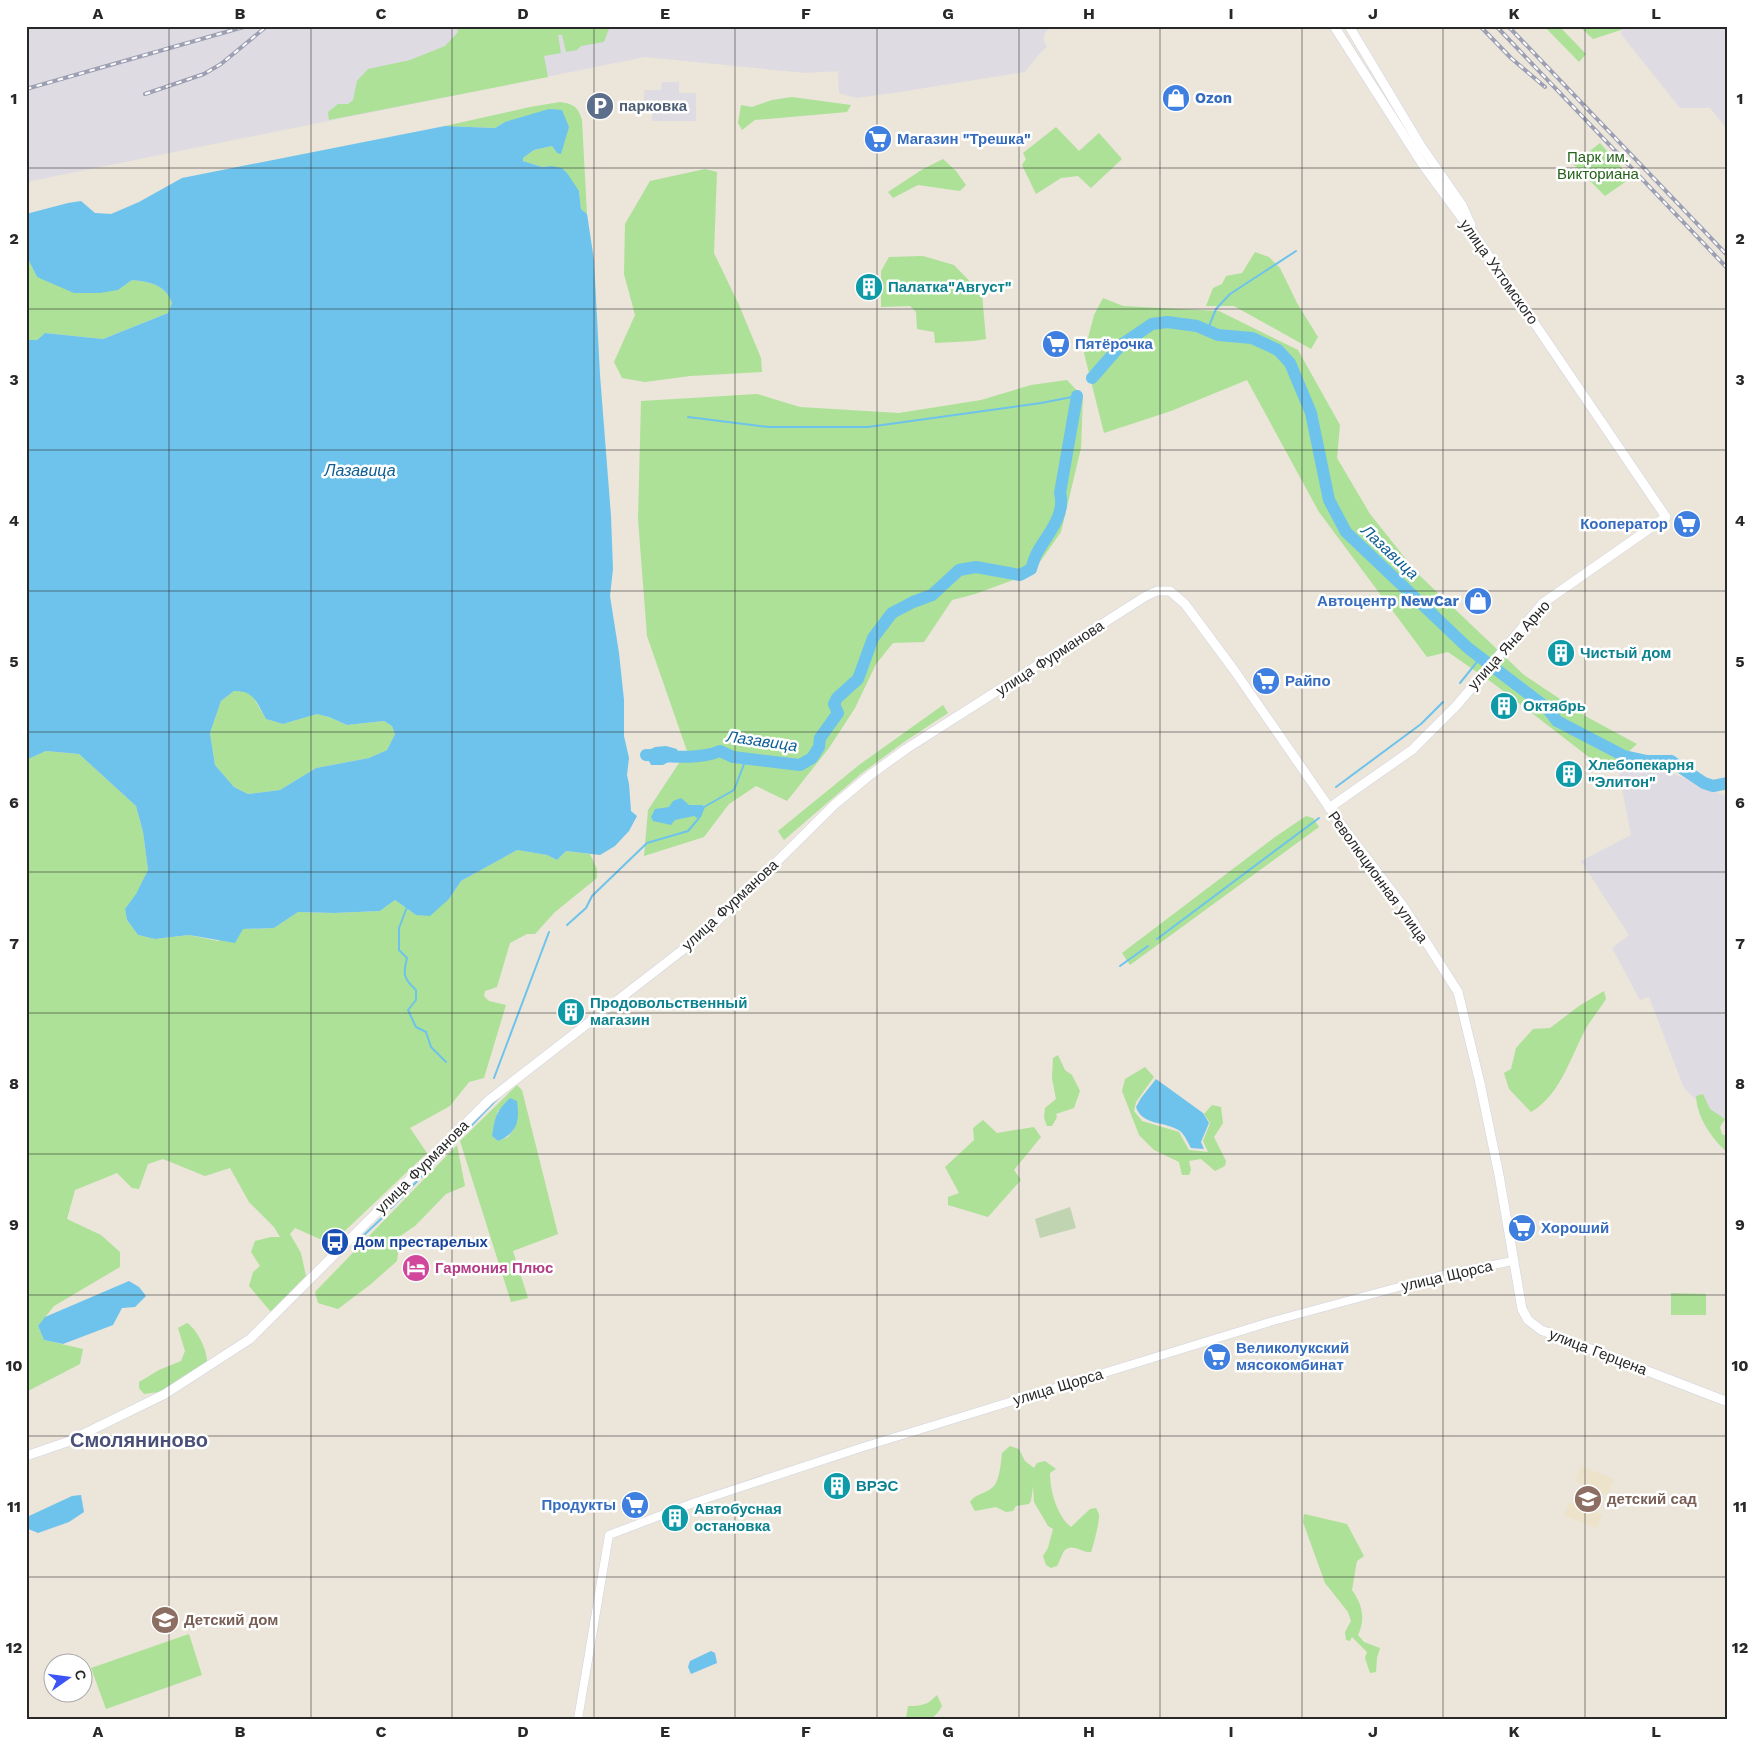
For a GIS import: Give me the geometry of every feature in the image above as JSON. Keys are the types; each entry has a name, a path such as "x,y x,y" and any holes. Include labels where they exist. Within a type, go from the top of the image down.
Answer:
{"main road":[{"name":"улица Ухтомского","path":"1334,26 1423,166 1476,237 1666,517"},
{"path":"1350,26 1421,146 1462,205 1476,237"},
{"name":"улица Яна Арно","path":"1329,808 1412,750 1456,704 1544,603 1666,517"},
{"name":"улица Фурманова","path":"26,1456 67,1442 164,1394 250,1339 489,1100 707,931 834,805 870,775 906,749 1146,596 1157,591 1170,591"},
{"name":"Революционная улица","path":"1170,591 1185,604 1234,670 1329,808 1403,906 1458,992 1478,1073 1499,1176 1513,1261"},
{"name":"улица Герцена","path":"1513,1261 1522,1309 1528,1320 1541,1330 1728,1402"}],"street":[{"name":"улица Щорса","path":"578,1719 609,1535 705,1499 863,1447 1273,1321 1443,1276 1513,1261"}],"shaded area":[{"path":"26,26 1053,26 1047,30 1043,38 1047,47 1025,72 893,93 856,98 839,93 838,71 806,73 645,57 26,182"},
{"path":"1621,26 1728,26 1728,130 1710,108 1680,108 1621,34"},
{"path":"662,82 679,82 679,93 696,93 696,121 652,121 652,113 644,113 644,90 661,90"},
{"path":"1646,766 1672,773 1728,797 1728,1123 1711,1114 1684,1088 1649,997 1640,1000 1612,948 1629,935 1581,861 1631,835 1619,773"},
{"name":"детский сад","path":"1581,1466 1614,1479 1608,1495 1602,1493 1595,1511 1602,1515 1597,1528 1564,1516 1569,1503 1574,1504 1582,1484 1575,1481"}],"green space":[{"path":"456,26 610,26 604,42 581,46 577,50 566,52 562,35 558,35 561,53 544,56 548,77 329,120 328,112 338,104 348,104 353,100 357,81 368,69 410,60 445,46 458,32"},
{"path":"1544,26 1559,26 1586,54 1579,62"},
{"path":"1579,26 1620,26 1621,30 1593,39"},
{"path":"792,97 851,105 847,112 755,120 742,130 738,123 741,105 752,107 772,100"},
{"path":"560,102 574,106 582,120 587,214 581,209 579,191 551,166 542,167 523,161 523,158 534,150 552,146 557,153 569,127 505,122 495,128 445,126 530,107"},
{"path":"1056,127 1079,151 1099,133 1122,159 1091,188 1078,176 1061,178 1036,194 1022,165 1026,159 1023,153"},
{"name":"Парк им. Викториана","path":"1600,143 1631,178 1605,196 1573,164"},
{"path":"943,159 956,171 966,185 960,191 918,185 893,198 888,192 923,169"},
{"path":"705,169 717,172 714,253 739,305 761,358 762,372 690,376 645,382 622,378 614,362 635,315 624,274 625,224 650,181"},
{"path":"1255,252 1269,257 1280,268 1297,303 1318,337 1311,349 1234,306 1206,306 1213,288 1222,284 1226,276 1242,273"},
{"path":"923,256 954,265 982,294 986,339 935,343 934,332 917,329 916,312 910,306 881,307 881,271 889,257"},
{"path":"26,259 28,259 37,277 118,290 132,280 145,282 161,288 172,303 168,313 103,339 45,333 37,340 26,340"},
{"path":"1103,298 1123,306 1219,311 1298,350 1340,425 1337,458 1370,514 1417,573 1524,675 1587,717 1637,744 1607,771 1494,684 1448,652 1427,657 1319,512 1247,380 1171,411 1104,433 1084,353 1094,315"},
{"path":"1067,380 1083,397 1081,448 1061,532 1032,573 975,594 952,600 924,642 893,643 876,664 855,708 829,748 787,801 756,786 729,804 704,837 644,856 648,810 687,751 647,636 638,519 641,401 757,394 800,407 899,413 981,400 1031,385"},
{"path":"244,690 252,695 266,719 283,724 317,714 347,725 384,721 392,726 395,734 387,750 369,758 316,768 280,790 248,794 234,787 215,765 210,733 221,701 234,691"},
{"path":"943,705 948,713 862,773 784,840 778,831 859,765"},
{"path":"46,751 79,754 136,806 143,832 148,870 136,895 125,909 127,920 138,935 155,939 189,935 218,941 243,929 274,928 298,912 380,911 395,900 416,915 449,899 461,881 517,850 547,855 557,860 566,851 590,854 597,869 597,878 555,912 535,934 527,934 510,943 497,987 485,991 484,996 489,1001 506,1005 484,1078 469,1082 450,1106 410,1128 427,1153 331,1244 295,1228 290,1234 301,1253 306,1276 271,1312 249,1286 253,1272 260,1266 251,1252 255,1241 280,1237 274,1227 249,1202 230,1168 205,1176 163,1159 148,1164 139,1189 132,1188 117,1173 75,1190 67,1219 101,1235 120,1252 120,1267 54,1306 38,1326 44,1340 83,1349 80,1364 26,1392 26,760"},
{"path":"1306,816 1313,818 1319,827 1130,965 1122,953 1275,837"},
{"path":"1604,991 1606,999 1588,1025 1565,1073 1551,1095 1531,1112 1509,1089 1504,1073 1511,1069 1516,1048 1533,1029 1550,1028 1579,1006"},
{"path":"1058,1055 1065,1070 1072,1075 1080,1091 1074,1108 1056,1114 1057,1117 1052,1126 1047,1126 1044,1118 1045,1108 1056,1099 1052,1078 1053,1058"},
{"path":"1145,1067 1154,1077 1136,1102 1134,1111 1142,1121 1179,1132 1189,1150 1208,1152 1203,1141 1210,1123 1204,1114 1212,1105 1221,1107 1223,1123 1214,1137 1226,1161 1225,1166 1215,1171 1201,1159 1189,1161 1191,1170 1189,1175 1182,1175 1179,1162 1154,1150 1139,1135 1122,1091 1125,1079"},
{"path":"517,1085 522,1090 558,1234 513,1251 528,1298 511,1302 460,1141","holes":["498,1110 514,1129 508,1137 498,1141 492,1136"]},
{"path":"1703,1094 1710,1109 1725,1119 1720,1127 1722,1134 1728,1137 1728,1153 1711,1135 1702,1120 1696,1096"},
{"path":"983,1120 997,1133 1034,1127 1041,1137 1014,1170 1021,1180 988,1217 948,1205 948,1197 959,1193 945,1167 974,1140 973,1128"},
{"path":"457,1145 465,1186 446,1194 415,1226 400,1236 397,1261 371,1284 338,1309 318,1303 315,1292"},
{"path":"1070,1207 1076,1228 1040,1238 1035,1219"},
{"path":"1671,1293 1706,1294 1706,1315 1671,1315"},
{"path":"187,1323 201,1341 206,1353 207,1363 159,1392 144,1394 139,1388 139,1382 159,1370 181,1361 185,1351 178,1328"},
{"path":"1010,1446 1019,1449 1025,1461 1034,1468 1037,1463 1045,1461 1056,1469 1050,1473 1053,1495 1058,1510 1071,1527 1090,1509 1096,1508 1099,1518 1091,1552 1067,1548 1057,1566 1051,1568 1046,1565 1043,1556 1048,1548 1053,1529 1048,1526 1034,1502 1033,1486 1029,1504 1016,1506 1013,1511 1006,1512 996,1507 975,1511 970,1502 995,1484 1000,1471 1002,1453"},
{"path":"1304,1514 1347,1524 1364,1556 1357,1561 1352,1590 1362,1612 1362,1623 1358,1635 1364,1642 1380,1648 1376,1672 1370,1673 1365,1658 1367,1652 1352,1637 1350,1641 1346,1640 1345,1632 1351,1621 1348,1612 1325,1583 1303,1522"},
{"path":"189,1634 202,1675 106,1709 92,1668"},
{"path":"937,1695 942,1706 935,1716 923,1720 906,1719 908,1706 924,1704"}],"water":[{"name":"Лазавица","path":"549,109 562,110 569,127 561,154 557,153 552,146 534,150 523,158 523,161 542,167 562,168 579,191 581,209 587,214 594,260 600,375 611,516 613,569 610,596 624,700 624,736 629,758 627,775 631,811 637,816 629,831 615,846 600,855 566,851 557,860 547,855 517,850 461,881 449,899 430,916 416,915 395,900 380,911 298,912 274,928 243,929 235,943 189,935 155,939 138,935 127,920 125,909 136,894 148,870 143,832 136,806 79,754 46,751 26,760 26,340 37,340 45,333 103,339 168,313 172,303 161,288 145,282 132,280 118,290 100,293 74,293 37,277 28,259 26,259 26,214 81,201 95,213 111,214 139,202 182,178 445,126 495,128 505,122","holes":["234,691 241,691 251,695 266,719 283,724 317,714 347,725 384,721 392,726 395,734 387,750 369,758 316,768 280,790 248,794 234,787 215,765 210,733 221,701"]},
{"path":"666,746 677,749 679,760 672,760 663,765 651,765 645,752 655,747"},
{"path":"681,798 689,805 702,805 705,807 699,819 694,816 675,820 671,825 653,821 651,817 655,809 669,807 673,801"},
{"path":"1156,1079 1203,1113 1209,1123 1201,1142 1204,1149 1191,1148 1180,1131 1149,1120 1139,1113 1136,1107"},
{"path":"510,1098 517,1101 518,1115 516,1126 509,1134 498,1141 492,1136 495,1119"},
{"path":"129,1281 139,1287 146,1296 135,1307 122,1308 113,1325 63,1344 44,1340 38,1326 45,1317"},
{"path":"81,1495 84,1512 69,1522 38,1533 26,1528 29,1516 72,1496"},
{"path":"711,1651 715,1653 717,1663 691,1674 688,1667 690,1661"}],"waterway":[{"path":"1207,331 1216,309 1230,294 1296,251"},
{"name":"Лазавица","path":"1092,378 1121,345 1152,324 1167,322 1197,326 1218,335 1252,338 1278,350 1290,363 1311,413 1329,500 1346,532 1468,648 1547,708 1557,721 1624,756 1647,761 1671,761 1704,783 1713,786 1728,783"},
{"path":"688,417 769,427 868,427 1041,403 1077,396"},
{"name":"Лазавица","path":"646,755 674,757 703,756 720,751 733,757 800,765 812,758 819,747 820,738 838,713 834,704 837,698 858,679 873,638 892,613 932,595 959,570 976,567 1020,575 1031,569 1037,553 1055,524 1060,509 1060,493 1077,396"},
{"path":"1460,683 1481,657"},
{"path":"1336,787 1421,724 1443,702"},
{"path":"704,807 734,790 746,759"},
{"path":"567,925 586,908 592,896 647,843 688,831 699,818"},
{"path":"1157,939 1319,818"},
{"path":"407,907 399,928 399,950 407,958 405,968 406,979 416,990 416,1000 408,1010 416,1027 426,1032 431,1047 446,1062"},
{"path":"494,1078 549,932"},
{"path":"1120,966 1148,946"},
{"path":"391,1208 499,1097"},
{"path":"363,1236 383,1217"}],"railway":[{"path":"26,89 247,26"},
{"path":"145,94 204,74 221,64 267,26"},
{"path":"1480,26 1511,58 1545,87"},
{"path":"1496,26 1728,269"},
{"path":"1508,26 1728,256"}],"place":[{"name":"Ozon","path":"1176,98"},
{"name":"парковка","path":"600,106"},
{"name":"Магазин \"Трешка\"","path":"878,139"},
{"name":"Палатка\"Август\"","path":"869,287"},
{"name":"Пятёрочка","path":"1056,344"},
{"name":"Кооператор","path":"1687,524"},
{"name":"Автоцентр NewCar","path":"1478,601"},
{"name":"Чистый дом","path":"1561,653"},
{"name":"Райпо","path":"1266,681"},
{"name":"Октябрь","path":"1504,706"},
{"name":"Хлебопекарня \"Элитон\"","path":"1569,774"},
{"name":"Продовольственный магазин","path":"571,1012"},
{"name":"Хороший","path":"1522,1228"},
{"name":"Дом престарелых","path":"335,1242"},
{"name":"Гармония Плюс","path":"416,1268"},
{"name":"Великолукский мясокомбинат","path":"1217,1357"},
{"name":"ВРЭС","path":"837,1486"},
{"name":"детский сад","path":"1588,1499"},
{"name":"Продукты","path":"635,1505"},
{"name":"Автобусная остановка","path":"675,1518"},
{"name":"Детский дом","path":"165,1620"}],"district":[{"name":"Смоляниново","path":"139,1440"}]}
